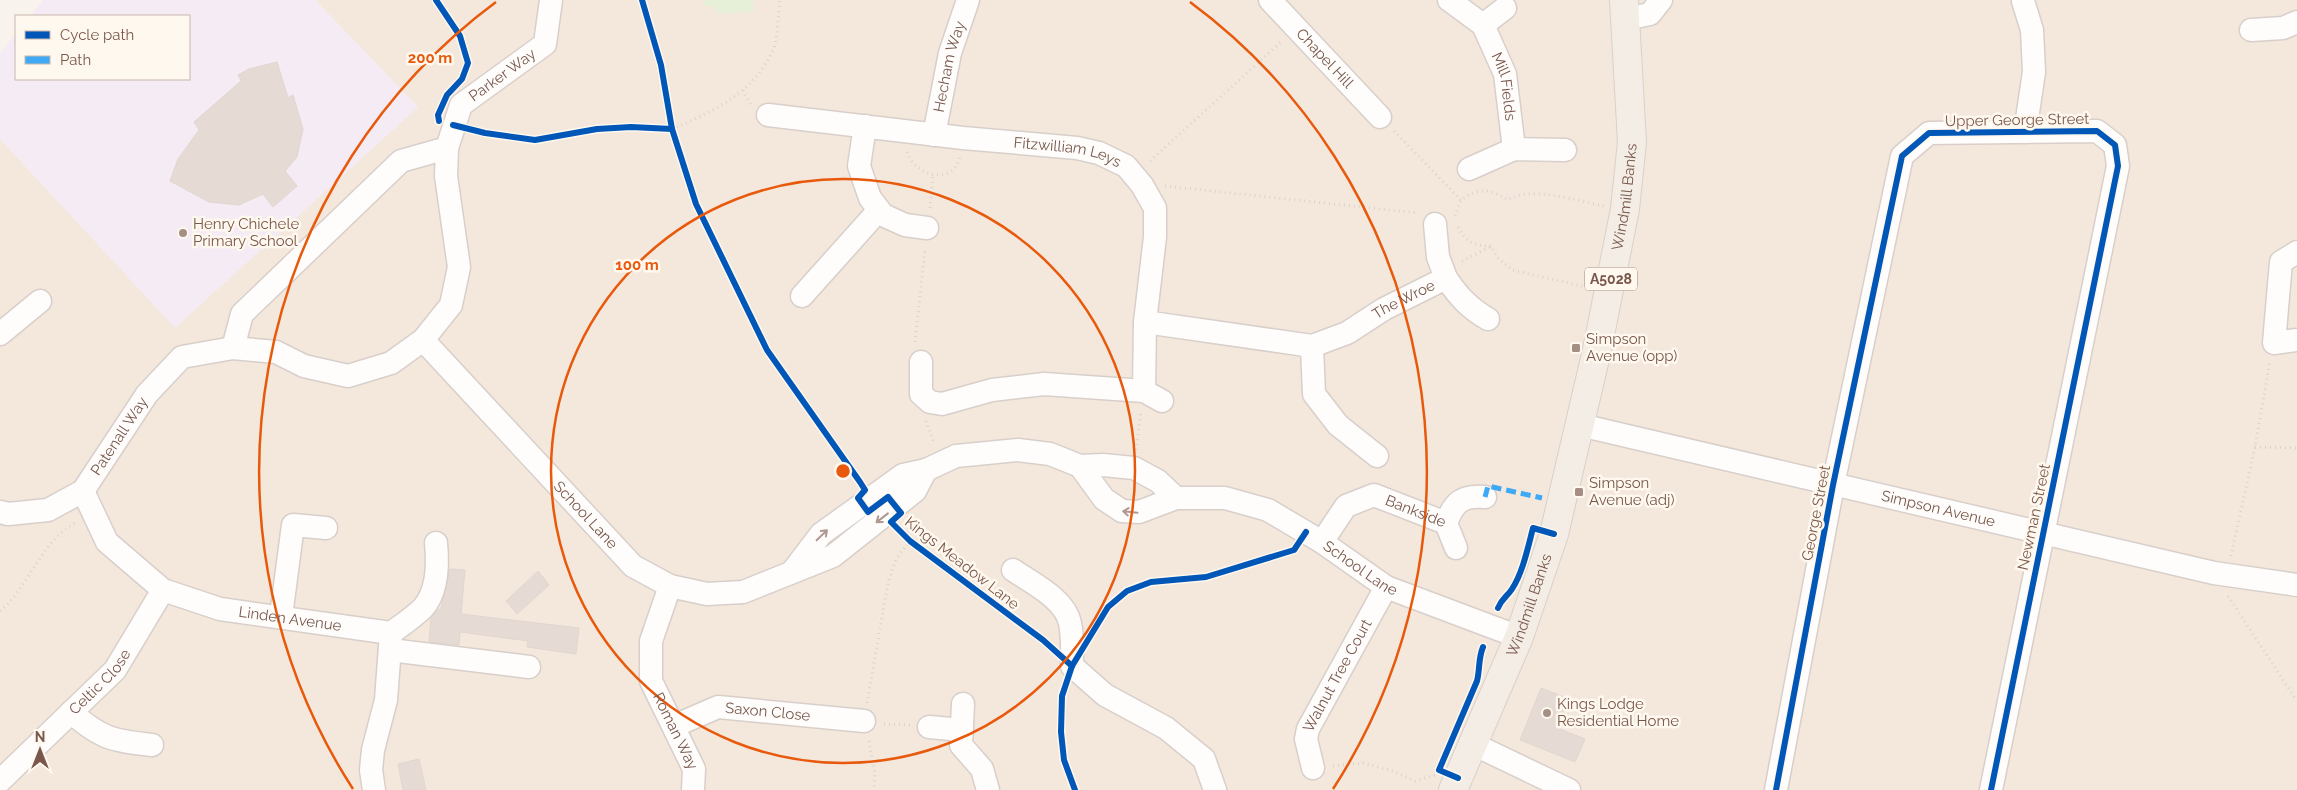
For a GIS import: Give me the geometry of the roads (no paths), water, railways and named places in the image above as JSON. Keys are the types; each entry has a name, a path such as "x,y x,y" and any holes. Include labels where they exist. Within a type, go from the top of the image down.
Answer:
{"main road":[{"name":"Windmill Banks","path":"1473,744 1519,637 1554,534 1580,425 1608,292 1625,209 1632,142 1625,10"},
{"name":"A5028","path":"1446,782 1473,744"}],"street":[{"name":"Parker Way","path":"448,148 461,105 545,44 551,0"},
{"name":"Hecham Way","path":"934,135 950,53 968,0"},
{"name":"Chapel Hill","path":"1270,0 1380,117"},
{"name":"Mill Fields","path":"1449,0 1483,25 1505,74 1514,150"},
{"path":"1625,10 1650,14 1661,0"},
{"name":"Upper George Street","path":"2023,1 2032,30 2034,72 2025,132"},
{"path":"1483,25 1505,8"},
{"path":"2251,30 2283,28 2297,22"},
{"name":"Fitzwilliam Leys","path":"768,115 934,135 1077,148 1099,153 1116,160 1138,180 1155,208 1155,236 1145,322 1153,396 1044,384 992,390 942,404 930,402 921,394 921,362"},
{"path":"865,126 859,166 870,198 883,215 905,225 927,228"},
{"name":"Upper George Street","path":"1884,241 1902,156 1929,133 2097,131 2115,145 2118,166 2101,250"},
{"path":"448,148 446,176 459,267 451,305 423,340 392,363 348,376 304,366 276,352 232,348 242,314 401,162 448,148"},
{"path":"1470,169 1514,150 1565,150"},
{"path":"802,296 879,210"},
{"name":"The Wroe","path":"1145,322 1312,346 1347,333 1445,274 1438,257 1441,220"},
{"name":"George Street","path":"1776,790 1833,485 1884,241"},
{"name":"Newman Street","path":"1990,790 2101,250"},
{"path":"2297,252 2281,262 2274,344 2297,340"},
{"path":"1445,274 1458,296 1472,310 1488,319"},
{"path":"0,334 40,301"},
{"name":"School Lane","path":"423,340 632,566 670,586 707,594 743,592 792,573 821,534 903,475 926,470 956,456 1018,450 1050,454 1080,466"},
{"path":"1312,346 1314,394 1338,425 1377,456"},
{"name":"Patenall Way","path":"0,512 8,514 48,510 83,491 147,394 182,357 232,348"},
{"name":"Simpson Avenue","path":"1580,425 2227,575 2297,585"},
{"path":"1103,465 1134,468 1158,481 1176,498 1139,512 1122,511 1104,499 1080,466 1103,465"},
{"name":"Linden Avenue","path":"83,491 108,542 163,590 220,609 281,616 391,641 528,666"},
{"name":"Bankside","path":"1322,542 1346,506 1374,495 1446,523 1452,506 1465,498 1474,496 1485,497"},
{"name":"School Lane","path":"1176,498 1225,498 1268,510 1322,542 1386,587 1519,637"},
{"path":"1446,523 1456,548"},
{"path":"281,616 292,525 326,528"},
{"path":"374,790 371,770 373,750 386,700 391,641 423,608 430,597 435,582 438,558 436,543"},
{"path":"1013,570 1047,593 1060,606 1070,621 1072,666 1105,695 1166,728 1204,760 1214,790"},
{"name":"Roman Way","path":"670,586 651,640 651,682 694,769 693,790"},
{"name":"Walnut Tree Court","path":"1313,768 1306,739 1308,729 1386,587"},
{"name":"Celtic Close","path":"0,781 115,670 163,590"},
{"path":"963,704 961,745 982,769 988,790"},
{"name":"Saxon Close","path":"674,726 718,708 864,721"},
{"path":"71,712 98,734 117,741 152,745"},
{"path":"929,727 962,730"},
{"path":"1473,744 1569,790"}],"place":[{"name":"Henry Chichele Primary School","path":"183,233"},
{"name":"Simpson Avenue (opp)","path":"1576,348"},
{"name":"Simpson Avenue (adj)","path":"1579,492"},
{"name":"Kings Lodge Residential Home","path":"1547,713"}]}
